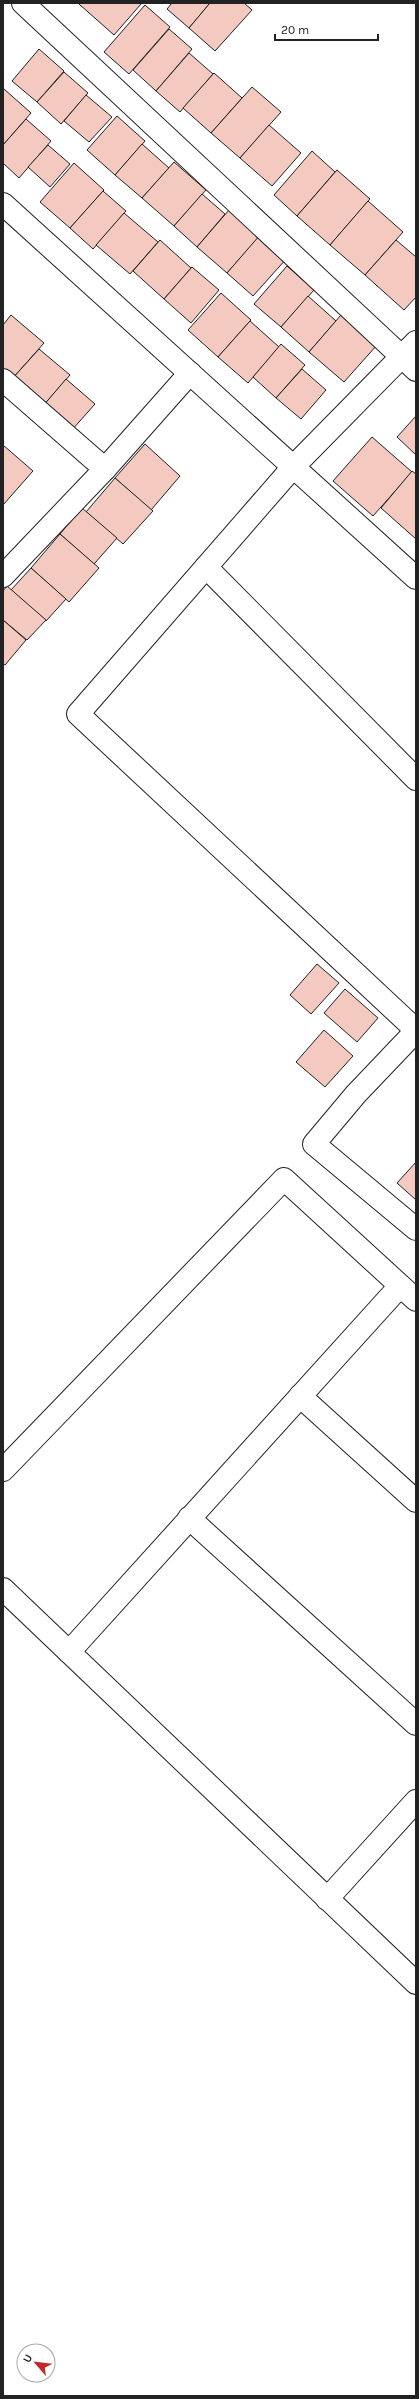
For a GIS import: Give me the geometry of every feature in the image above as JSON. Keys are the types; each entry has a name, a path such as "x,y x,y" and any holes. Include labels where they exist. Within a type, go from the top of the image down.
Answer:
{"street":[{"path":"22,3 411,356 294,466 78,714 416,1031 356,1094 314,1144 416,1229"},
{"path":"3,204 416,578"},
{"path":"3,576 105,469 190,373"},
{"path":"3,380 105,469"},
{"path":"206,567 416,779"},
{"path":"3,1470 284,1179 408,1293 300,1396 69,1652"},
{"path":"300,1396 416,1501"},
{"path":"189,1518 416,1724"},
{"path":"3,1589 416,1983"},
{"path":"327,1898 416,1801"}],"building":[{"path":"172,3 210,3 189,28 167,9"},
{"path":"210,3 244,3 252,10 215,51 189,28"},
{"path":"79,4 141,4 114,35"},
{"path":"145,5 170,27 129,74 104,52"},
{"path":"169,29 192,49 156,91 133,70"},
{"path":"39,49 64,71 37,102 12,81"},
{"path":"189,53 213,74 180,112 156,91"},
{"path":"64,72 88,93 61,124 37,102"},
{"path":"214,73 242,98 211,133 183,108"},
{"path":"252,87 281,112 240,158 211,133"},
{"path":"4,89 31,113 3,145 3,91"},
{"path":"86,95 112,117 89,142 64,121"},
{"path":"117,116 145,141 115,175 87,150"},
{"path":"26,119 51,141 19,178 3,163 3,145"},
{"path":"269,125 301,153 272,186 240,158"},
{"path":"142,144 169,168 142,198 115,175"},
{"path":"48,145 70,164 50,187 28,167"},
{"path":"312,151 335,172 297,216 274,195"},
{"path":"174,162 206,190 174,226 142,198"},
{"path":"74,163 104,190 70,228 40,202"},
{"path":"337,170 370,199 330,245 297,216"},
{"path":"103,191 126,211 93,249 70,228"},
{"path":"202,194 225,214 197,247 174,226"},
{"path":"368,201 403,232 365,275 330,245"},
{"path":"229,210 259,237 227,273 197,247"},
{"path":"124,213 158,242 130,274 96,245"},
{"path":"260,235 287,258 253,296 227,273"},
{"path":"160,240 191,268 164,299 133,271"},
{"path":"396,240 416,257 416,297 404,310 365,275"},
{"path":"287,266 314,290 281,327 254,304"},
{"path":"192,267 219,290 191,323 164,299"},
{"path":"221,293 251,320 218,357 188,330"},
{"path":"308,296 336,321 309,352 281,327"},
{"path":"11,315 44,343 12,379 3,371 3,325"},
{"path":"341,315 377,345 344,382 309,352"},
{"path":"250,321 279,347 248,383 218,357"},
{"path":"281,344 305,365 276,398 253,377"},
{"path":"39,349 70,375 43,406 12,379"},
{"path":"302,369 326,390 301,419 276,398"},
{"path":"66,379 95,404 71,431 43,406"},
{"path":"416,416 416,455 397,437"},
{"path":"372,437 412,472 373,516 333,481"},
{"path":"145,444 180,476 151,510 115,478"},
{"path":"3,445 33,471 3,505"},
{"path":"412,471 416,474 416,539 381,508"},
{"path":"115,478 153,511 123,544 86,512"},
{"path":"82,508 117,538 94,564 60,534"},
{"path":"60,534 99,568 69,602 31,568"},
{"path":"31,568 66,599 46,621 11,590"},
{"path":"7,586 46,620 27,640 3,620 3,591"},
{"path":"3,620 26,640 5,665 3,664"},
{"path":"317,964 339,983 311,1014 290,995"},
{"path":"345,989 378,1018 357,1042 324,1013"},
{"path":"324,1030 353,1056 325,1087 296,1062"},
{"path":"416,1162 416,1200 397,1183"}]}
